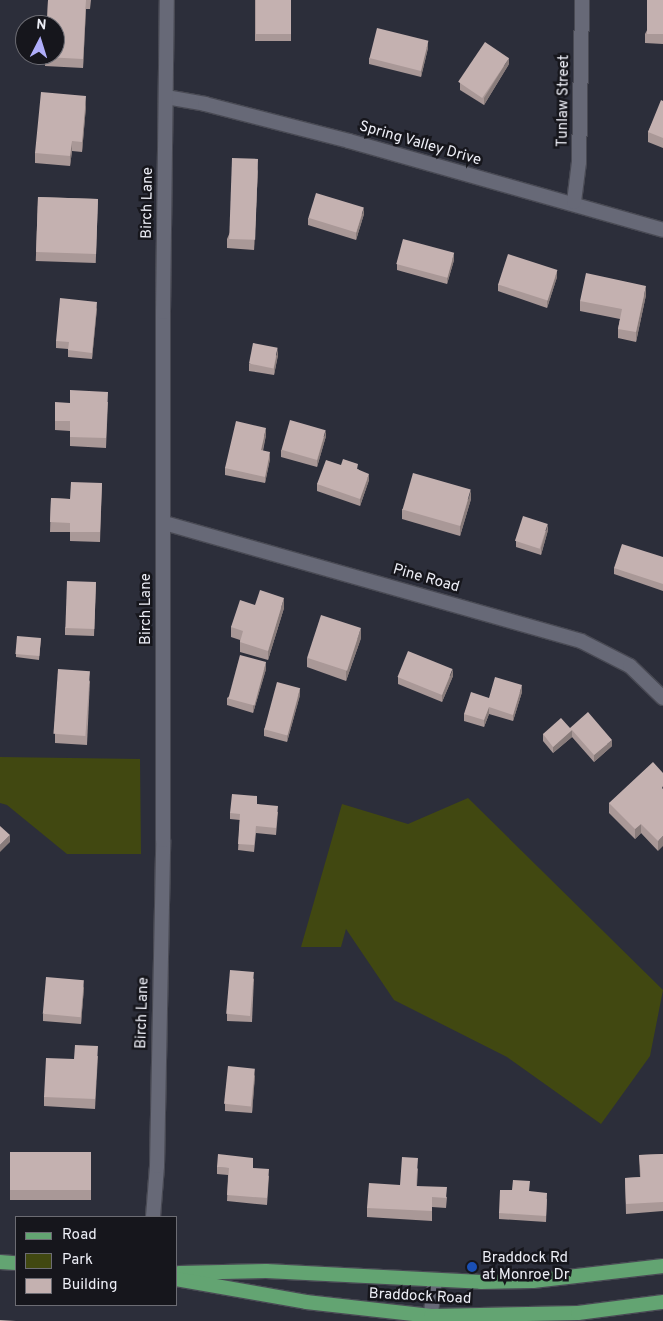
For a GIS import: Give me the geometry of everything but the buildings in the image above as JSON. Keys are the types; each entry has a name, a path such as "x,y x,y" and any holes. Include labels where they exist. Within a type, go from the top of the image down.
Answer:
{"main road":[{"path":"0,1262 15,1263"},
{"name":"Braddock Road","path":"178,1273 266,1271 435,1280 533,1281 663,1266"},
{"name":"Braddock Road","path":"178,1279 306,1302 431,1318 578,1313 663,1302"}],"street":[{"name":"Birch Lane","path":"153,1216 157,1166 163,860 167,0"},
{"name":"Tunlaw Street","path":"574,202 579,162 582,0"},
{"name":"Spring Valley Drive","path":"166,98 215,106 574,202 663,230"},
{"name":"Pine Road","path":"164,523 581,641 630,666 663,698"},
{"path":"431,1318 435,1280"}],"green space":[{"path":"0,757 140,759 141,854 67,854 7,805 0,803"},
{"path":"468,798 663,990 650,1056 601,1124 507,1057 394,1000 346,929 341,947 301,947 342,804 408,824"}],"place":[{"name":"Braddock Rd at Monroe Dr","path":"472,1267"}]}
